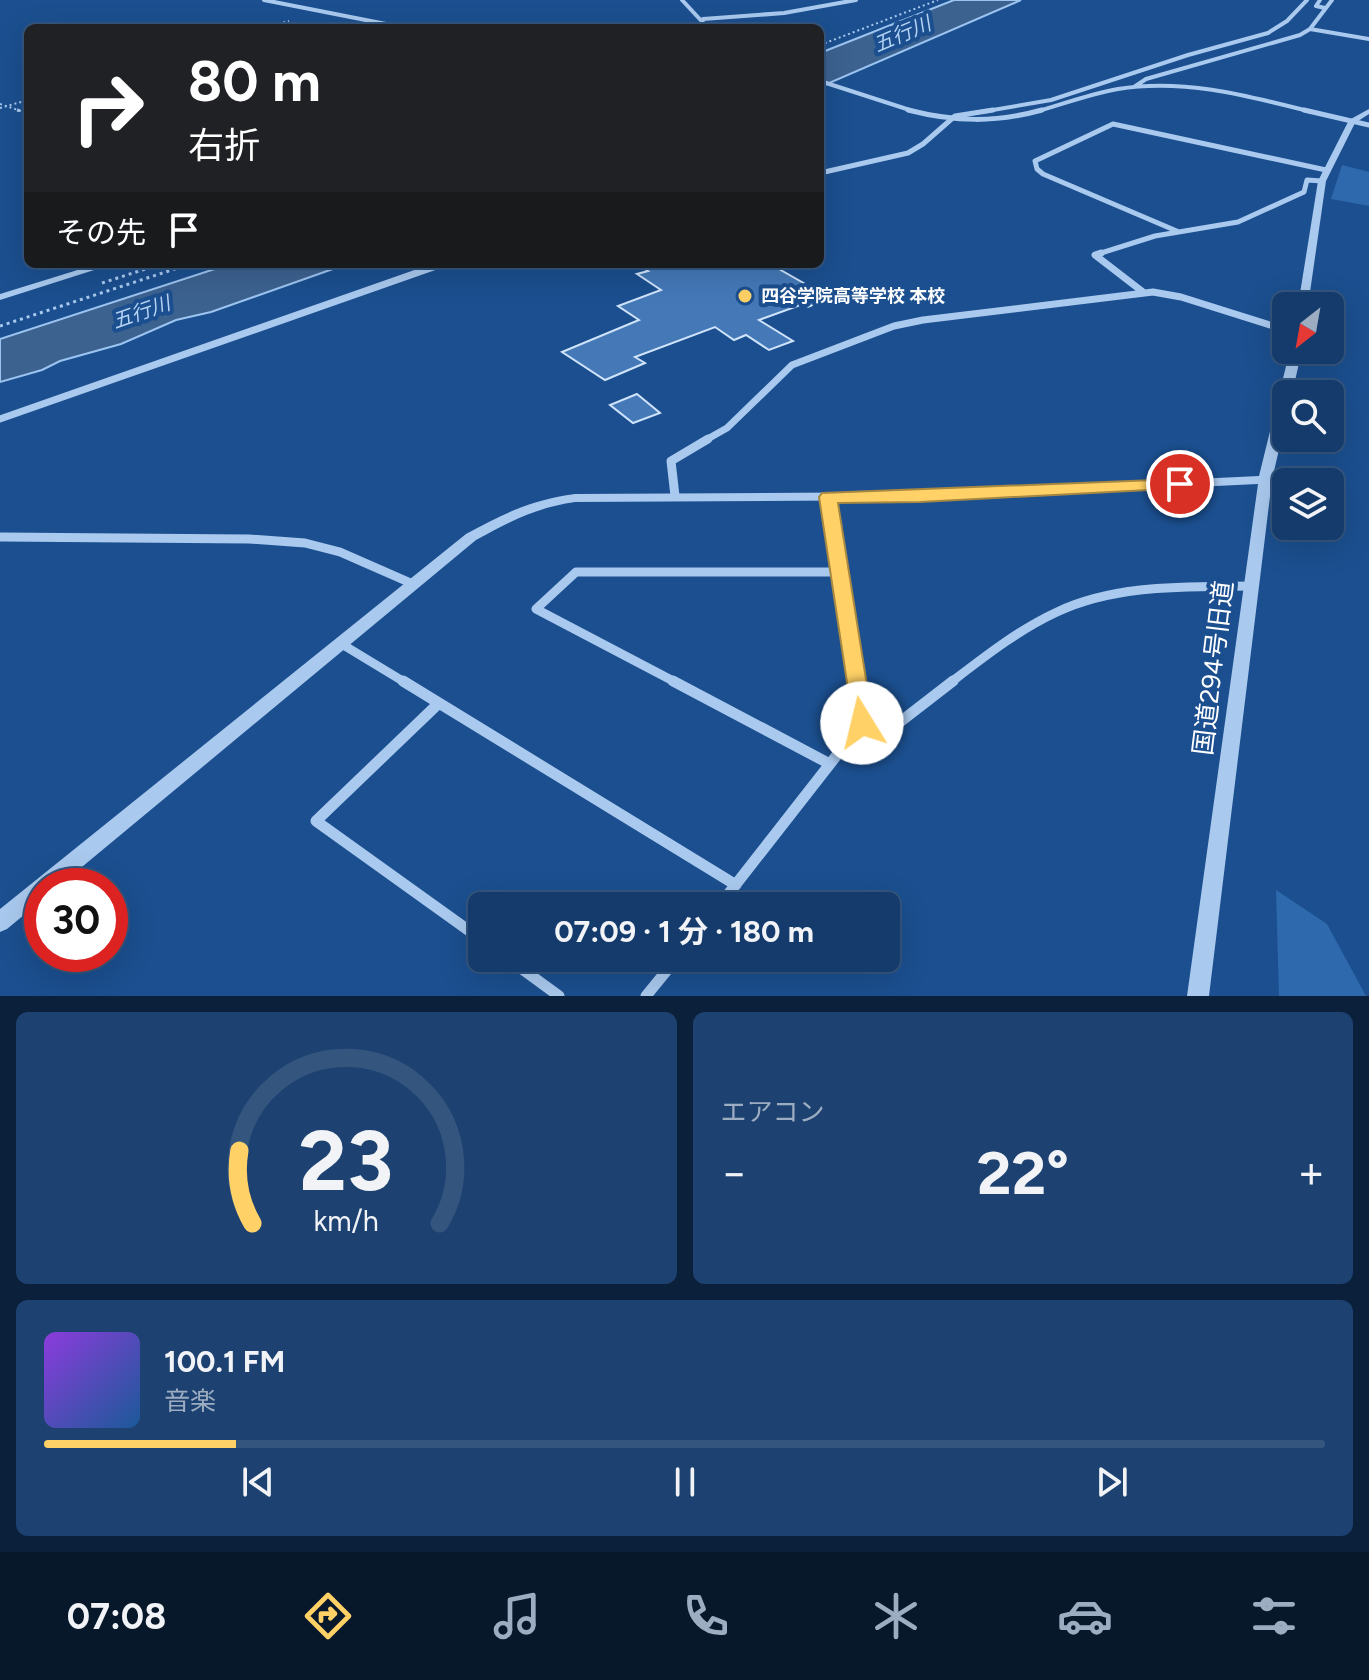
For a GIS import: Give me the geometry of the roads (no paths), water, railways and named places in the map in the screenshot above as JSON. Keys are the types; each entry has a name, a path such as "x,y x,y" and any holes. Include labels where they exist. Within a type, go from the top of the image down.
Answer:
{"street":[{"path":"264,0 386,24"},
{"path":"682,0 706,24"},
{"path":"703,19 784,13 856,0"},
{"path":"824,172 914,150 936,135 947,120 1051,100 1188,55 1268,33 1287,21 1307,0"},
{"path":"1320,0 1316,6 1325,8"},
{"path":"1310,29 1332,0"},
{"path":"1134,87 1146,79 1268,45 1310,29 1369,39"},
{"path":"824,82 947,120 996,120 1134,87 1223,93 1278,102 1369,125"},
{"path":"1305,292 1324,176 1352,122 1369,111"},
{"path":"1179,232 1043,174 1035,161 1113,124 1324,176"},
{"path":"1143,292 1095,255 1122,244 1242,221 1304,192 1307,180 1324,176"},
{"path":"0,297 95,268"},
{"path":"0,419 431,268"},
{"path":"675,496 671,461 727,428 792,365 894,326 1143,292 1181,297 1272,326"},
{"name":"国道294号旧道","path":"1198,996 1265,480 1293,364"},
{"path":"66,868 413,584 491,525 546,502 600,496 920,496 1265,480"},
{"path":"730,892 862,723 828,497"},
{"path":"0,537 249,539 305,543 340,552 413,584"},
{"path":"830,764 536,609 576,572 838,572"},
{"path":"862,723 900,722 1001,644 1058,611 1103,597 1161,587 1250,586"},
{"path":"340,643 736,885"},
{"path":"439,703 316,821 468,930"},
{"path":"0,922 24,902"},
{"path":"526,972 559,996"},
{"path":"646,996 666,972"}],"water":[{"name":"五行川","path":"954,0 1021,0 824,85 824,51"},
{"name":"五行川","path":"218,268 336,268 211,312 176,320 121,344 0,382 0,339"}],"place":[{"name":"四谷学院高等学校 本校","path":"745,296"}]}
